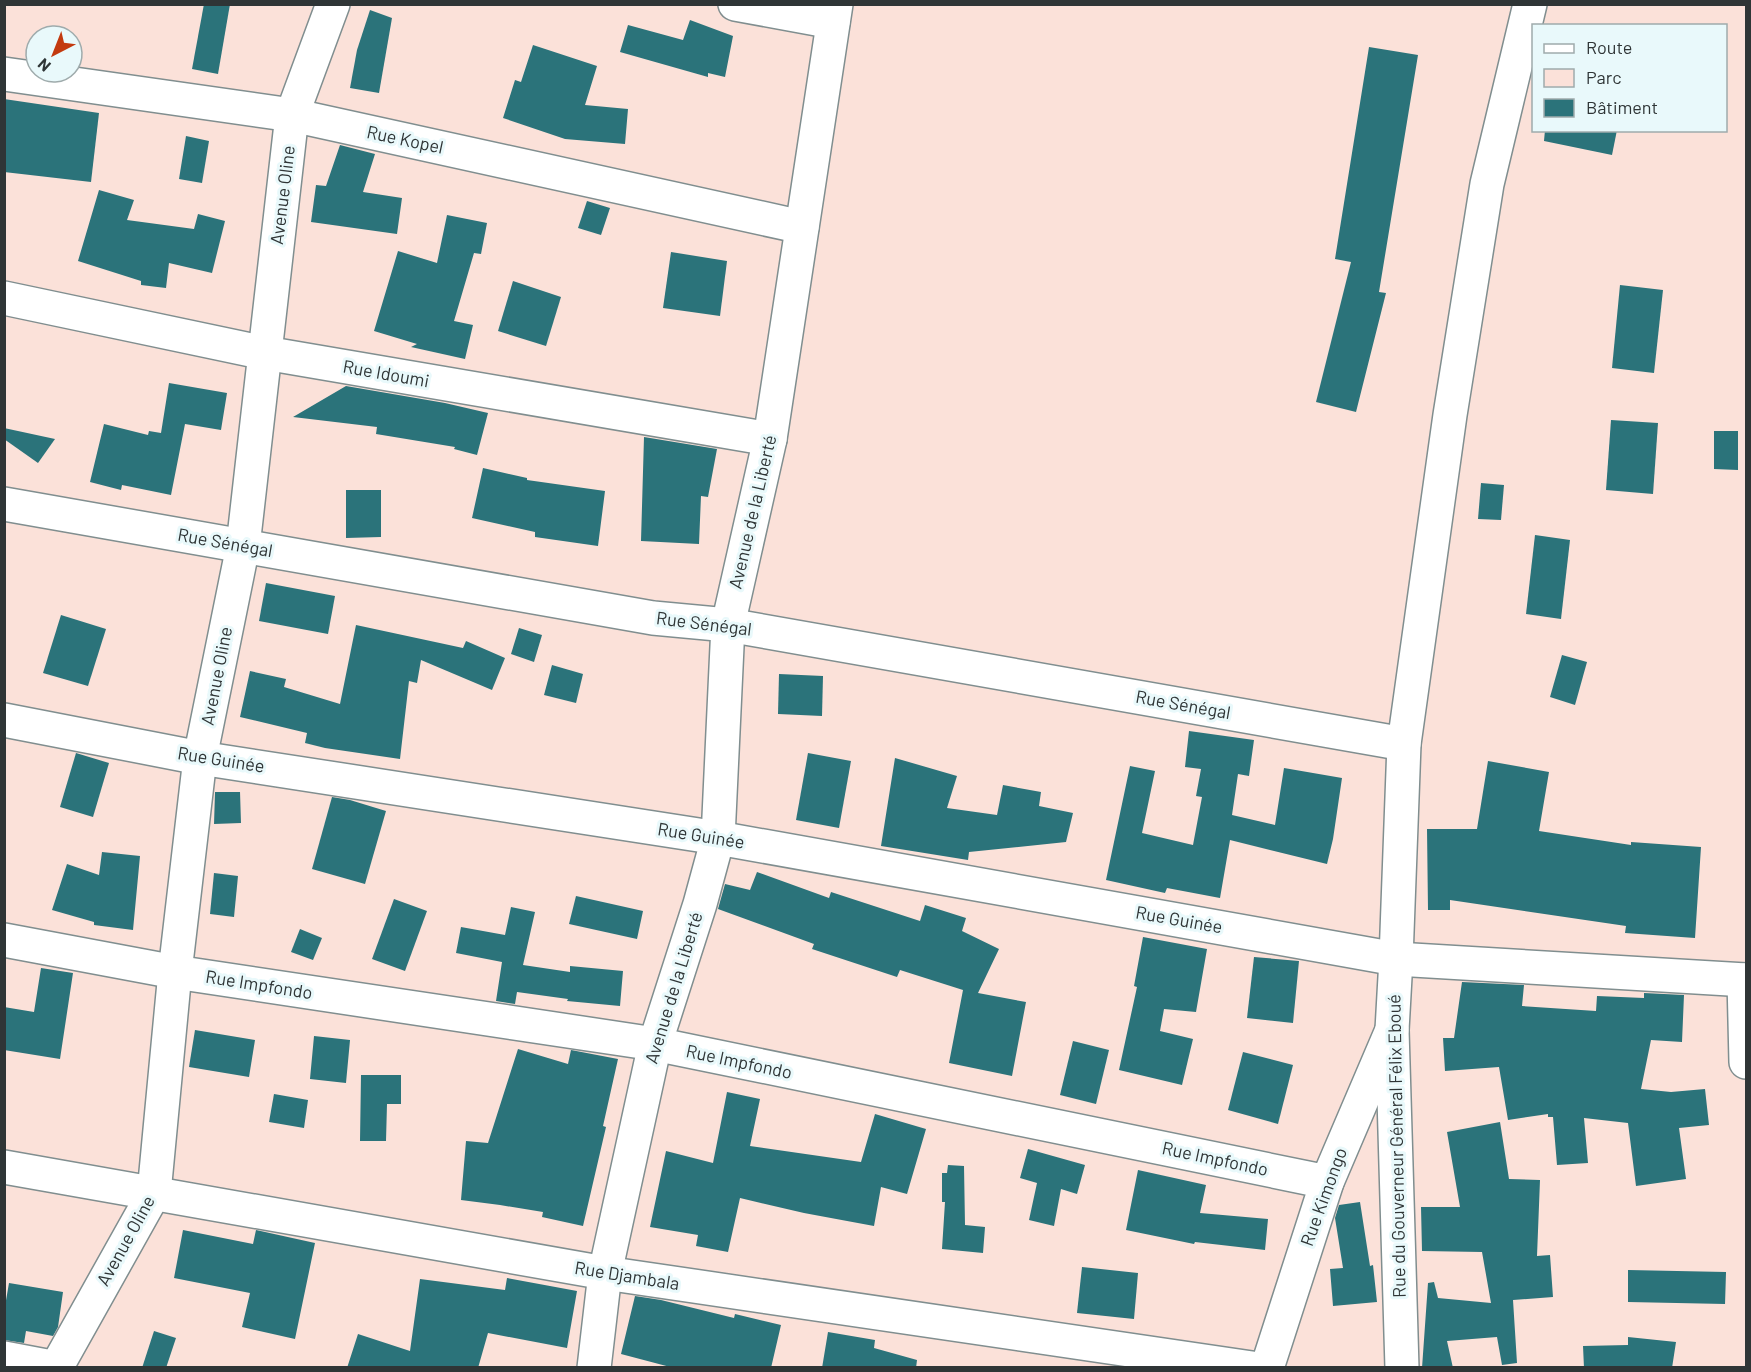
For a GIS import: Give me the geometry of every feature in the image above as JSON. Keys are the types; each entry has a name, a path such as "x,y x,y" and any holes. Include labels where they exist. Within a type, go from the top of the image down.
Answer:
{"street":[{"name":"Avenue Oline","path":"56,1367 154,1193 175,972 200,758 243,546 292,115 333,4"},
{"path":"735,4 835,13"},
{"name":"Rue du Gouverneur Général Félix Eboué","path":"1402,1368 1392,1030 1404,744 1450,415 1487,184 1530,4"},
{"name":"Avenue de la Liberté","path":"594,1368 605,1274 655,1044 718,838 728,625 770,439 835,13"},
{"name":"Rue Kopel","path":"4,74 292,115 802,228"},
{"name":"Rue Idoumi","path":"4,298 265,353 770,439"},
{"name":"Rue Sénégal","path":"4,504 653,618 728,625 1404,744"},
{"name":"Rue Guinée","path":"4,720 200,758 718,838 1396,958 1745,980"},
{"name":"Rue Impfondo","path":"4,940 175,972 655,1044 1327,1182"},
{"path":"1745,980 1746,1062"},
{"name":"Rue Kimongo","path":"1267,1368 1327,1182 1392,1030"},
{"name":"Rue Djambala","path":"4,1167 605,1274 1252,1368"},
{"path":"4,1358 56,1367"}],"green space":[{"path":"5,5 1746,5 1746,1367 5,1367"}],"building":[{"path":"204,4 230,4 218,74 192,69"},
{"path":"370,10 392,18 379,93 350,88 357,50"},
{"path":"690,20 733,36 725,77 708,73 708,77 620,52 628,25 683,40"},
{"path":"533,45 597,66 585,105 628,109 625,144 565,139 503,118 515,80 521,82"},
{"path":"1369,47 1418,55 1379,292 1386,293 1356,412 1316,402 1351,262 1335,259"},
{"path":"4,99 99,113 91,182 4,172"},
{"path":"1545,132 1617,132 1612,155 1544,141"},
{"path":"186,136 209,141 202,183 179,179"},
{"path":"340,145 375,154 363,192 402,198 397,234 311,222 316,185 326,186"},
{"path":"99,190 134,200 127,220 194,229 198,214 225,221 212,273 169,263 166,288 141,285 141,281 78,261"},
{"path":"587,201 610,208 601,235 578,228"},
{"path":"447,215 487,223 481,254 474,253 454,321 473,325 465,359 411,347 417,344 374,331 398,251 437,263"},
{"path":"671,252 727,261 720,316 663,308"},
{"path":"513,281 561,297 546,346 498,331"},
{"path":"1620,285 1663,290 1654,373 1612,368"},
{"path":"169,383 227,393 221,430 185,424 171,495 122,485 121,490 90,482 104,424 148,435 149,431 161,433"},
{"path":"346,386 488,413 477,455 454,449 455,447 376,434 377,427 293,417"},
{"path":"1611,420 1658,423 1653,494 1606,490"},
{"path":"4,428 55,439 38,463 4,439"},
{"path":"1714,431 1738,431 1738,470 1714,469"},
{"path":"644,437 717,449 708,497 701,496 699,544 641,541"},
{"path":"483,468 527,478 527,480 605,491 598,546 535,537 535,532 472,518"},
{"path":"1481,483 1504,485 1501,520 1478,519"},
{"path":"346,490 381,490 381,537 346,538"},
{"path":"1535,535 1570,540 1561,619 1526,614"},
{"path":"266,583 335,596 328,634 259,621"},
{"path":"61,615 106,629 88,686 43,673"},
{"path":"356,625 463,648 466,641 505,658 492,690 421,660 417,683 409,681 400,759 305,743 307,733 240,717 250,671 286,679 284,687 340,704"},
{"path":"519,628 542,635 534,662 511,654"},
{"path":"1562,655 1587,662 1575,705 1550,697"},
{"path":"552,665 583,674 576,703 544,695"},
{"path":"779,674 823,676 822,716 778,714"},
{"path":"1189,731 1254,740 1249,776 1238,774 1232,815 1275,825 1284,768 1342,778 1327,864 1230,840 1220,898 1167,888 1165,893 1106,880 1130,766 1155,771 1142,833 1193,845 1202,797 1196,796 1201,769 1185,767"},
{"path":"76,753 109,763 93,817 60,807"},
{"path":"808,753 851,761 839,828 796,820"},
{"path":"895,758 957,776 947,808 997,815 1003,785 1041,792 1039,806 1073,813 1066,842 969,852 968,860 881,846"},
{"path":"1488,761 1549,772 1539,831 1631,845 1631,842 1701,847 1695,938 1625,933 1626,926 1450,900 1450,910 1428,910 1427,829 1477,829"},
{"path":"215,792 240,792 241,823 214,824"},
{"path":"332,797 386,811 365,884 312,869"},
{"path":"102,852 140,856 133,930 94,925 94,922 52,910 67,864 99,875"},
{"path":"757,872 829,898 831,892 920,921 925,905 966,918 962,931 999,949 978,993 1026,1002 1012,1076 949,1063 963,990 900,970 897,977 812,949 814,944 718,909 725,884 750,890"},
{"path":"214,873 238,876 234,917 210,914"},
{"path":"576,896 643,911 637,939 569,924"},
{"path":"394,899 427,911 405,971 372,959"},
{"path":"511,907 535,912 523,965 570,972 570,966 623,971 620,1006 567,1001 568,999 517,992 515,1004 496,1001 502,962 456,953 461,927 505,935"},
{"path":"300,929 322,938 313,960 291,952"},
{"path":"1143,937 1207,949 1196,1012 1164,1009 1160,1031 1193,1039 1182,1085 1119,1070 1137,987 1134,986"},
{"path":"1254,957 1299,961 1293,1023 1247,1018"},
{"path":"41,968 73,973 60,1059 4,1050 4,1007 34,1012"},
{"path":"1462,982 1524,985 1522,1006 1596,1011 1597,996 1644,998 1644,993 1684,995 1682,1042 1651,1040 1641,1089 1671,1092 1705,1089 1709,1125 1679,1128 1686,1179 1636,1186 1628,1123 1584,1118 1588,1163 1557,1165 1553,1117 1548,1117 1548,1114 1508,1120 1499,1067 1445,1071 1443,1038 1454,1038"},
{"path":"195,1030 255,1040 249,1077 189,1067"},
{"path":"314,1036 350,1040 346,1083 310,1079"},
{"path":"1073,1041 1109,1050 1096,1104 1060,1095"},
{"path":"518,1049 568,1064 571,1050 618,1059 603,1126 606,1127 583,1226 542,1217 543,1212 461,1200 466,1141 488,1143"},
{"path":"1243,1052 1293,1065 1278,1124 1228,1110"},
{"path":"361,1075 401,1075 401,1104 387,1104 386,1141 360,1141"},
{"path":"727,1092 760,1099 750,1146 861,1162 875,1114 926,1129 907,1194 881,1187 874,1226 740,1198 728,1252 696,1246 698,1235 650,1227 666,1151 713,1163"},
{"path":"274,1094 308,1100 304,1128 269,1122"},
{"path":"1500,1122 1509,1179 1540,1180 1537,1256 1550,1255 1553,1297 1513,1300 1517,1363 1502,1365 1497,1337 1447,1341 1453,1368 1422,1368 1428,1283 1434,1282 1438,1298 1491,1303 1482,1252 1422,1251 1421,1207 1460,1207 1447,1132"},
{"path":"1028,1149 1085,1165 1077,1194 1061,1189 1054,1226 1029,1220 1037,1183 1020,1178"},
{"path":"948,1165 964,1166 965,1225 985,1227 983,1253 942,1249 945,1202 942,1202 942,1173 947,1173"},
{"path":"1138,1170 1206,1185 1200,1213 1268,1219 1265,1250 1195,1242 1194,1244 1126,1230"},
{"path":"1360,1202 1370,1266 1373,1265 1377,1302 1333,1306 1330,1269 1343,1268 1335,1218 1339,1205"},
{"path":"183,1230 253,1244 256,1230 315,1243 295,1339 242,1327 250,1293 174,1278"},
{"path":"1082,1267 1138,1273 1134,1319 1077,1313"},
{"path":"1628,1270 1726,1272 1725,1304 1628,1302"},
{"path":"507,1278 577,1291 567,1348 488,1333 478,1368 347,1368 358,1334 410,1351 420,1279 505,1290"},
{"path":"9,1283 63,1292 58,1327 53,1336 26,1331 24,1343 4,1340 4,1312"},
{"path":"635,1296 734,1318 735,1314 781,1325 771,1368 674,1368 621,1354"},
{"path":"154,1331 176,1338 166,1368 142,1368"},
{"path":"828,1332 875,1340 874,1348 917,1360 916,1368 822,1368"},
{"path":"1628,1337 1676,1342 1672,1368 1584,1368 1583,1346 1628,1345"}]}
